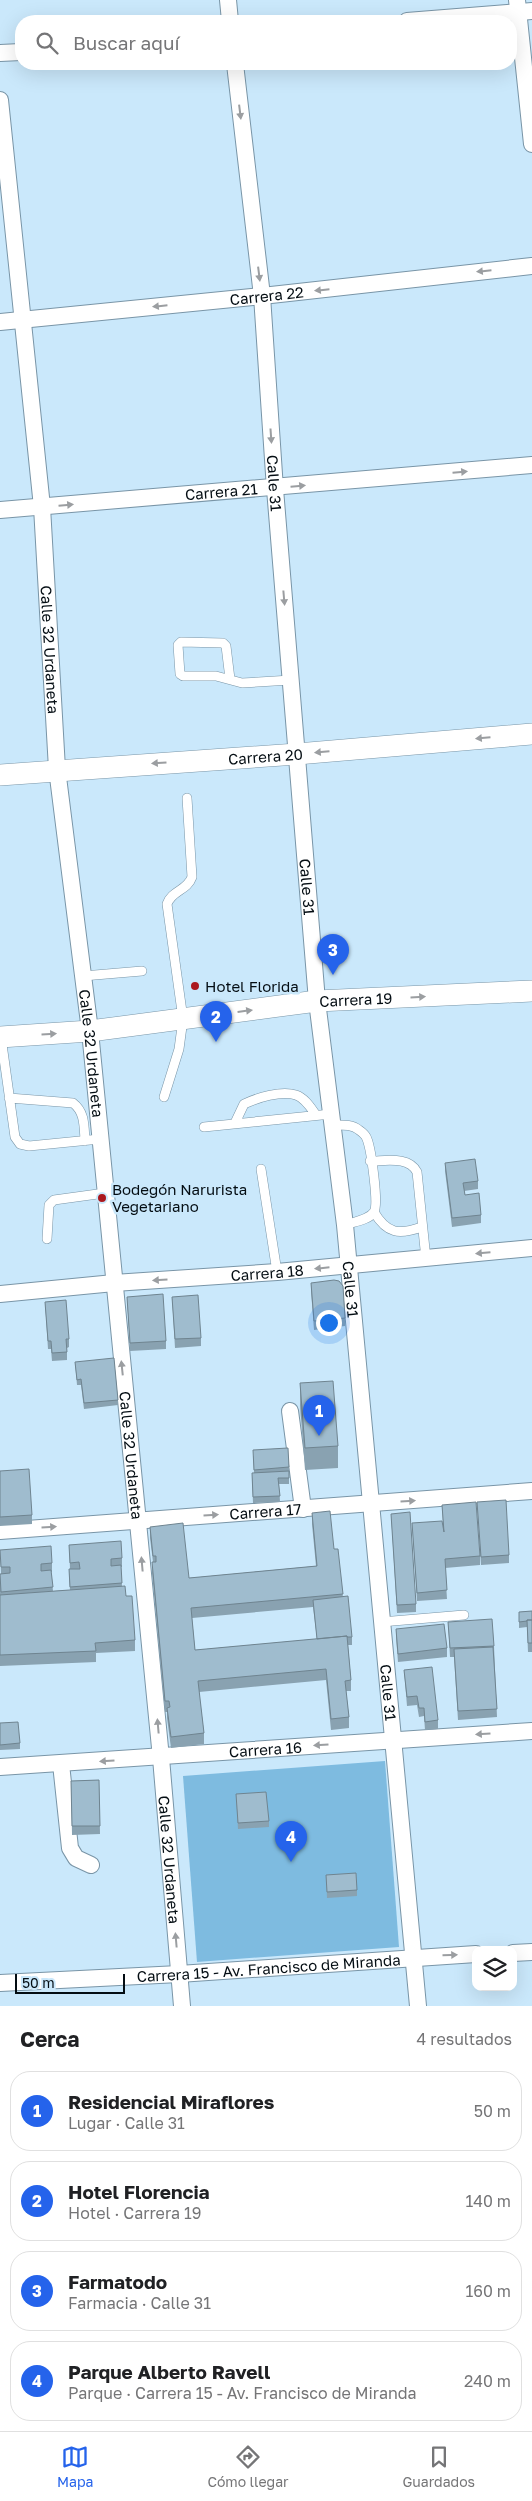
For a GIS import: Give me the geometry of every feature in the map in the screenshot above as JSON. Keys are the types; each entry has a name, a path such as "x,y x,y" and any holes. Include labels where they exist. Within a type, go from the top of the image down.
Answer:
{"street":[{"path":"228,0 229,15"},
{"path":"457,15 523,7 532,144"},
{"path":"0,54 15,53"},
{"name":"Calle 31","path":"236,70 262,296 274,488 327,1118 345,1225 418,2006"},
{"name":"Calle 32 Urdaneta","path":"0,100 42,507 57,769 90,1031 92,1140 105,1193 161,1758 182,2006"},
{"name":"Carrera 22","path":"0,322 262,296 532,266"},
{"name":"Carrera 21","path":"0,510 532,465"},
{"name":"Carrera 20","path":"0,775 57,769 297,754 532,734"},
{"name":"Carrera 19","path":"0,1037 90,1031 317,1001 532,991"},
{"name":"Carrera 18","path":"0,1294 114,1282 277,1272 532,1248"},
{"path":"290,1411 303,1509"},
{"name":"Carrera 17","path":"0,1531 532,1491"},
{"name":"Carrera 16","path":"0,1768 532,1731"},
{"path":"61,1764 70,1848 76,1858 91,1865"},
{"path":"517,1953 532,1952"},
{"name":"Carrera 15 - Av. Francisco de Miranda","path":"0,1982 179,1974 472,1954"}],"lane":[{"path":"230,679 226,646 223,643 181,642 178,645 180,674 183,676 216,676 242,683 291,680"},
{"path":"164,1097 179,1049 183,1019 167,904 172,894 187,886 192,877 187,798"},
{"path":"83,976 142,971"},
{"path":"0,1037 15,1137 20,1144 29,1146 92,1140 79,1108 73,1103 10,1098"},
{"path":"235,1123 244,1104 278,1094 296,1095 327,1118 358,1128 367,1138 376,1202 374,1212 369,1217 345,1225"},
{"path":"204,1127 235,1123 327,1118"},
{"path":"370,1161 408,1162 417,1172 426,1259"},
{"path":"261,1169 277,1272"},
{"path":"47,1239 49,1205 54,1200 105,1193"},
{"path":"374,1212 380,1222 396,1232 409,1232 422,1227"},
{"path":"381,1622 464,1615"}],"shaded area":[{"path":"385,1761 399,1947 197,1962 183,1776"}],"building":[{"path":"475,1159 478,1181 463,1183 465,1195 479,1193 481,1215 452,1218 445,1163"},
{"path":"339,1281 343,1286 345,1318 314,1321 311,1283"},
{"path":"163,1294 166,1341 130,1343 127,1297"},
{"path":"198,1295 201,1338 175,1339 172,1297"},
{"path":"66,1300 69,1339 66,1339 67,1352 52,1353 51,1341 48,1341 45,1302"},
{"path":"114,1358 118,1400 84,1403 81,1379 77,1380 75,1362"},
{"path":"333,1381 338,1446 305,1448 300,1383"},
{"path":"288,1448 289,1467 254,1470 253,1450"},
{"path":"29,1469 32,1515 0,1517 0,1471"},
{"path":"289,1471 289,1478 278,1478 280,1496 253,1497 252,1473"},
{"path":"506,1500 509,1555 481,1557 477,1502"},
{"path":"476,1502 480,1556 445,1559 447,1590 417,1593 412,1523 442,1521 444,1532 442,1505"},
{"path":"330,1511 334,1549 338,1549 343,1594 191,1608 195,1650 347,1636 351,1680 345,1681 349,1717 331,1719 326,1669 198,1681 204,1733 171,1737 167,1708 170,1707 169,1701 165,1701 152,1562 156,1562 156,1556 153,1556 150,1527 183,1523 189,1578 317,1566 312,1513"},
{"path":"410,1512 416,1604 397,1605 391,1514"},
{"path":"121,1541 122,1558 111,1559 111,1566 121,1565 122,1583 70,1587 69,1569 80,1569 79,1562 70,1563 69,1545"},
{"path":"51,1546 52,1563 41,1564 41,1571 51,1570 53,1587 1,1592 0,1574 10,1573 10,1567 1,1567 0,1550"},
{"path":"125,1586 126,1596 132,1596 135,1640 95,1643 96,1651 0,1655 0,1595"},
{"path":"348,1596 352,1637 317,1639 313,1600"},
{"path":"532,1611 532,1620 519,1622 519,1612"},
{"path":"492,1619 494,1646 450,1648 448,1622"},
{"path":"527,1620 532,1620 532,1643 528,1643"},
{"path":"444,1624 447,1648 398,1654 396,1629"},
{"path":"493,1647 497,1709 458,1711 454,1649"},
{"path":"432,1667 438,1720 425,1722 424,1708 419,1708 417,1696 407,1697 404,1670"},
{"path":"18,1722 20,1743 0,1745 0,1723"},
{"path":"99,1780 100,1826 72,1826 71,1781"},
{"path":"266,1792 269,1821 238,1823 236,1794"},
{"path":"356,1873 357,1890 327,1892 326,1875"}],"place":[{"name":"Farmatodo","path":"333,975"},
{"name":"Hotel Florida","path":"195,986"},
{"name":"Hotel Florencia","path":"216,1042"},
{"name":"Bodegón Narurista Vegetariano","path":"102,1198"},
{"name":"Residencial Miraflores","path":"319,1436"},
{"name":"Parque Alberto Ravell","path":"291,1862"}]}
